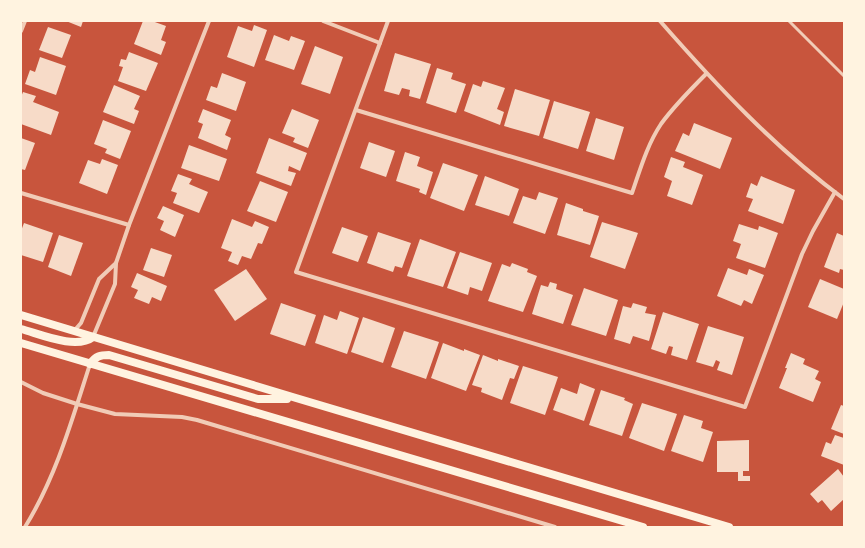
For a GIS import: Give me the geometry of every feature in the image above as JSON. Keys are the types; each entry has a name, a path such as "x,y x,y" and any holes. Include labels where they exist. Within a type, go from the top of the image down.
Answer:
{"main road":[{"path":"21,315 729,527"},
{"path":"21,328 51,338 76,343 83,342 93,337"},
{"path":"21,342 90,364 643,527"},
{"path":"90,364 95,357 109,355 258,399 296,398"}],"street":[{"path":"21,32 25,21"},
{"path":"93,337 115,284 116,263 129,225 209,21"},
{"path":"323,21 380,43"},
{"path":"388,21 296,272 746,408 802,254 816,225 835,192"},
{"path":"660,21 706,74 753,122 790,156 844,199"},
{"path":"356,110 632,193 648,148 660,125 676,104 706,74"},
{"path":"21,193 129,225"},
{"path":"74,331 81,323 99,279 116,263"},
{"path":"25,527 49,483 90,364"},
{"path":"21,382 43,393 115,414 182,417 197,420 555,527"}],"lane":[{"path":"788,21 844,76"}],"building":[{"path":"66,21 83,21 81,27"},
{"path":"143,21 152,21 166,26 161,40 166,42 161,55 134,44"},
{"path":"254,25 267,30 254,67 227,57 238,26 252,31"},
{"path":"48,27 71,35 62,58 39,50"},
{"path":"274,35 289,41 291,36 305,41 294,70 265,60"},
{"path":"315,46 343,57 330,94 301,84"},
{"path":"129,52 158,63 146,91 118,81 123,67 119,66 121,59 126,60"},
{"path":"395,53 431,64 420,99 409,96 410,90 402,88 399,95 384,91"},
{"path":"40,57 66,66 56,95 25,84 30,70 35,72"},
{"path":"437,68 453,73 451,79 466,84 456,113 426,103"},
{"path":"222,73 246,82 236,111 206,100 211,86 217,88"},
{"path":"483,81 505,88 497,109 504,112 500,125 464,111 473,84 481,87"},
{"path":"114,85 140,96 134,109 139,111 134,124 103,112"},
{"path":"515,89 550,100 539,136 504,126"},
{"path":"23,92 36,96 33,102 59,112 51,135 21,124 21,97"},
{"path":"554,101 590,112 578,149 543,138"},
{"path":"203,109 231,120 225,135 231,138 227,150 198,138 203,124 198,122"},
{"path":"292,109 319,120 308,148 293,142 295,138 282,133"},
{"path":"596,118 624,127 614,160 586,151"},
{"path":"103,120 131,131 120,159 105,153 107,149 94,144"},
{"path":"694,123 732,138 720,169 675,151 683,133 689,136"},
{"path":"21,138 35,143 25,170 21,169"},
{"path":"269,138 307,153 300,171 289,166 288,171 296,173 291,186 256,173"},
{"path":"369,142 395,151 386,177 360,168"},
{"path":"189,145 227,159 219,181 181,168"},
{"path":"405,152 420,157 417,166 433,172 426,195 419,192 420,189 396,181"},
{"path":"671,157 685,162 683,167 703,175 692,205 667,196 672,181 664,177"},
{"path":"102,159 118,165 107,194 79,183 88,160 100,164"},
{"path":"443,163 478,175 464,211 430,198"},
{"path":"178,174 192,179 189,184 208,192 199,213 173,203 177,193 171,191"},
{"path":"485,176 519,189 509,216 475,205"},
{"path":"761,176 795,190 783,224 748,211 753,199 746,197 751,183 757,186"},
{"path":"260,181 288,192 276,222 247,211"},
{"path":"539,192 558,198 545,234 513,223 523,196 536,200"},
{"path":"566,203 583,209 583,211 599,216 590,245 557,235"},
{"path":"163,206 184,215 175,237 160,230 164,221 157,218"},
{"path":"232,219 252,227 255,221 269,227 262,244 258,243 251,259 242,256 238,265 228,261 232,252 221,248"},
{"path":"602,222 638,233 625,269 590,257"},
{"path":"24,223 53,233 43,262 21,255 21,231"},
{"path":"739,224 758,230 759,226 778,233 765,268 736,258 741,244 733,241"},
{"path":"342,227 368,236 358,262 332,253"},
{"path":"378,232 411,243 402,268 395,266 393,272 367,263"},
{"path":"837,233 844,236 844,270 840,269 839,273 824,267"},
{"path":"59,235 83,243 71,276 48,267"},
{"path":"420,239 456,252 443,287 407,276"},
{"path":"151,248 172,255 164,277 143,270"},
{"path":"460,252 492,263 482,291 470,287 468,295 447,288"},
{"path":"512,263 528,269 527,272 537,276 523,312 488,301 502,264 510,267"},
{"path":"728,268 747,275 749,269 764,275 752,304 744,300 741,306 717,296"},
{"path":"246,269 267,299 235,321 214,290"},
{"path":"137,273 167,286 161,301 152,297 149,304 134,298 138,290 131,287"},
{"path":"820,279 844,289 844,302 837,319 808,307"},
{"path":"550,282 557,284 556,289 573,295 563,324 532,314 541,285 548,287"},
{"path":"584,288 618,300 606,336 571,325"},
{"path":"281,303 316,315 305,346 270,334"},
{"path":"633,303 647,307 645,313 656,315 649,341 633,336 630,344 614,339 623,306 631,308"},
{"path":"340,311 359,318 347,354 315,343 324,315 337,320"},
{"path":"663,312 699,324 687,360 671,355 673,347 669,346 666,354 651,349"},
{"path":"363,317 395,328 383,363 351,352"},
{"path":"708,326 744,337 732,375 717,370 720,362 716,360 713,367 696,362"},
{"path":"404,331 439,342 426,379 391,367"},
{"path":"443,343 480,355 466,391 431,378"},
{"path":"791,353 805,359 803,364 819,371 815,379 821,382 813,402 779,388"},
{"path":"483,355 498,361 498,359 519,366 514,379 510,378 502,400 481,392 482,388 472,385"},
{"path":"523,366 558,377 545,415 510,403"},
{"path":"580,383 595,389 584,421 553,410 561,388 577,394"},
{"path":"601,390 625,398 624,400 633,404 622,436 589,425"},
{"path":"642,403 677,414 664,451 629,438"},
{"path":"841,405 844,406 844,434 831,429"},
{"path":"684,415 703,421 701,428 713,432 703,462 671,451"},
{"path":"835,435 844,438 844,465 821,456 826,442 831,444"},
{"path":"749,440 749,471 743,471 743,476 750,476 750,481 738,481 738,472 717,472 717,441"},
{"path":"838,469 844,477 844,499 831,511 822,500 818,503 810,494"}]}
